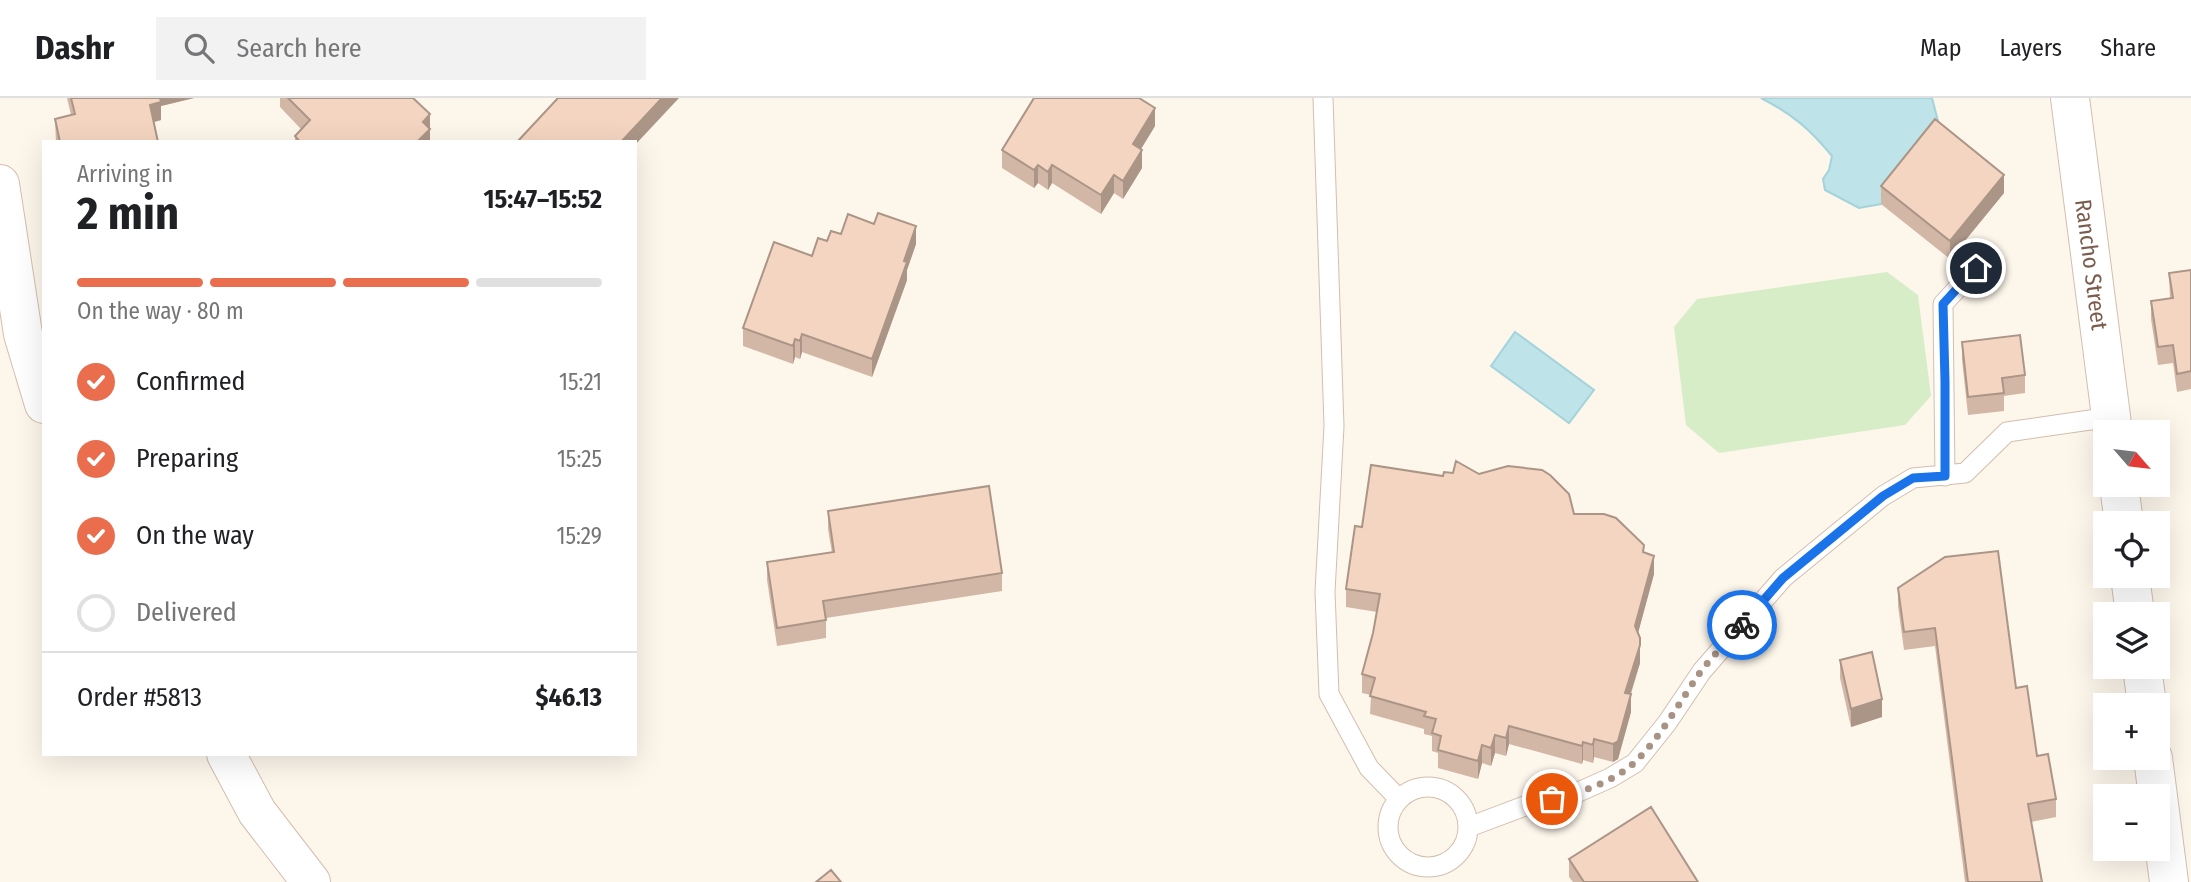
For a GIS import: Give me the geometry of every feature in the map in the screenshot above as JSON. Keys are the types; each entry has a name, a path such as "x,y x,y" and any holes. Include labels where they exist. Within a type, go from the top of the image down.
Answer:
{"street":[{"name":"Rancho Street","path":"2070,98 2111,420"},
{"path":"0,184 23,334 42,397"},
{"path":"227,756 257,812 311,882"},
{"path":"2155,770 2169,882"}],"lane":[{"path":"1323,98 1334,426 1325,592 1329,694 1369,768 1399,799"},
{"path":"1945,476 1943,304 1976,268"},
{"path":"1469,827 1530,804 1574,794 1635,763 1667,723 1702,671 1783,578 1883,496 1913,478 1965,473 2007,432 2093,426"},
{"path":"1423,787 1437,788 1460,802 1469,827 1460,852 1451,862 1438,867 1426,868 1402,859 1393,849 1388,836 1391,810 1399,799 1410,791 1423,787"}],"green space":[{"path":"1887,272 1918,295 1931,396 1905,425 1719,453 1686,425 1674,327 1697,299"}],"water":[{"path":"1761,98 1932,98 1938,121 1935,137 1881,204 1859,208 1825,190 1823,179 1829,170 1832,156 1824,146 1791,116"},
{"path":"1515,332 1594,390 1569,423 1491,366"}],"building":[{"path":"71,98 160,98 161,102 150,105 158,140 60,140 55,119 75,114"},
{"path":"288,98 413,98 430,114 423,122 430,129 419,140 298,140 295,136 310,120"},
{"path":"558,98 662,98 623,140 519,140"},
{"path":"1034,98 1139,98 1155,108 1133,144 1142,150 1123,181 1114,175 1101,195 1052,165 1048,172 1038,165 1034,170 1002,150"},
{"path":"1935,119 2004,175 1950,241 1881,186"},
{"path":"878,213 916,226 904,261 907,262 872,359 802,334 800,341 795,339 793,346 743,328 774,242 812,256 818,238 827,241 831,231 841,234 848,214 874,224"},
{"path":"2191,270 2191,371 2177,374 2173,345 2158,347 2151,301 2173,298 2169,273"},
{"path":"2020,335 2025,375 2002,378 2004,393 1968,397 1962,342"},
{"path":"1456,461 1479,474 1508,466 1542,470 1569,494 1574,514 1604,514 1616,518 1644,545 1643,552 1654,556 1635,626 1640,645 1625,693 1631,694 1618,741 1613,744 1594,739 1593,745 1583,742 1582,746 1509,726 1506,738 1495,735 1491,748 1482,745 1478,761 1438,750 1441,736 1432,733 1436,719 1424,716 1426,712 1370,696 1375,678 1362,674 1380,594 1346,589 1355,526 1362,527 1371,465 1443,476 1444,472 1453,473"},
{"path":"989,486 1002,573 823,601 826,620 777,628 767,562 834,552 828,511"},
{"path":"1998,551 2016,688 2027,686 2037,756 2048,754 2056,799 2028,804 2042,882 1968,882 1935,628 1904,632 1898,588 1945,557"},
{"path":"1872,652 1882,699 1851,709 1840,660"},
{"path":"1651,807 1698,882 1584,882 1569,859"},
{"path":"831,870 841,882 816,882"}],"way so far":[{"path":"1552,799 1574,794 1635,763 1667,723 1702,671 1742,625"}],"route":[{"path":"1742,625 1783,578 1883,496 1913,478 1945,476 1943,304 1976,268"}]}
